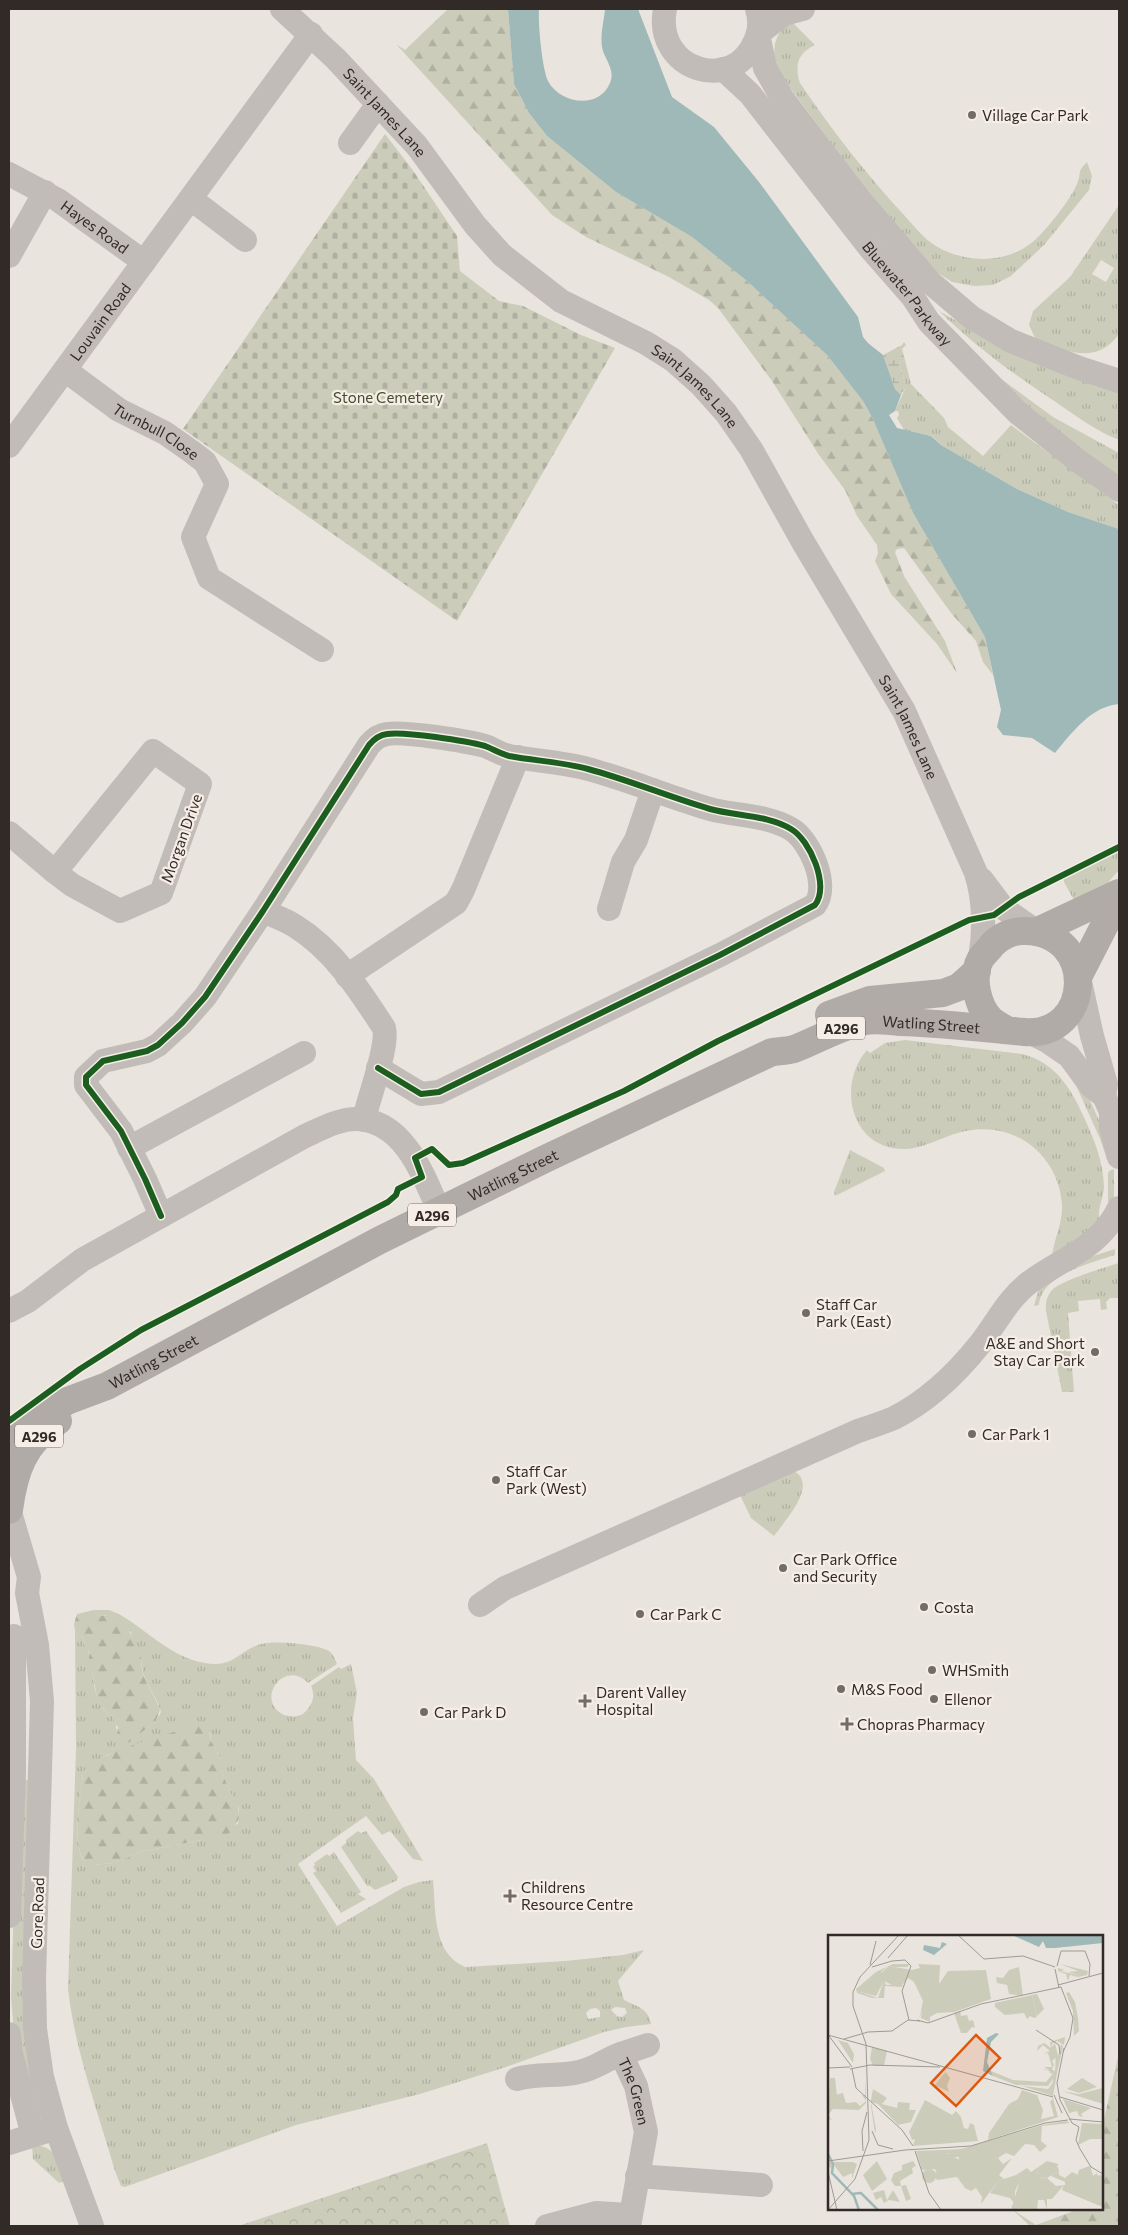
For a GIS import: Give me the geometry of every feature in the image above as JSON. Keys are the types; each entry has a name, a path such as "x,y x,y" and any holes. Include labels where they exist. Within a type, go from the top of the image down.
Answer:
{"main road":[{"path":"1037,931 1119,895"},
{"path":"1079,975 1070,952 1058,940 1037,931 1021,930 996,940 978,965 976,988 981,1006 991,1019 1018,1031 1052,1028 1066,1017 1072,1009 1079,975 1119,895"},
{"name":"Watling Street","path":"772,1052 787,1036 833,1013 870,1000 943,993 959,987 978,965"},
{"name":"Watling Street","path":"9,1438 67,1401 98,1390 380,1240 772,1052 792,1050 840,1029 867,1021 914,1022 1018,1031"},
{"name":"Watling Street","path":"9,1509 17,1470 36,1440 53,1424 73,1413 98,1390"}],"street":[{"name":"Saint James Lane","path":"282,9 311,34 422,151 475,225 502,255 561,301 646,343 674,360 697,381 726,413 751,449 807,550 904,711 982,890 985,917 978,965"},
{"path":"665,9 663,19 664,32 668,44 685,63 697,69 710,71 735,65 746,57 758,34 784,14 803,9"},
{"name":"Bluewater Parkway","path":"757,9 760,23 758,34 765,68 771,82 855,193 931,283 971,317 1011,341 1079,368 1119,381"},
{"name":"Louvain Road","path":"9,446 311,34"},
{"name":"Bluewater Parkway","path":"723,69 750,94 868,247 912,296 929,322 1018,413 1070,455 1119,490"},
{"path":"350,143 378,104"},
{"name":"Hayes Road","path":"9,174 45,192 144,262"},
{"name":"Hayes Road","path":"9,256 45,192"},
{"path":"191,199 245,240"},
{"name":"Turnbull Close","path":"65,370 119,410 165,433 206,462 217,484 193,536 210,578 322,650"},
{"path":"161,1216 121,1131 86,1085 86,1077 103,1062 147,1051 158,1045 182,1023 205,997 264,911 369,745 376,738 388,733 408,734 483,746 504,755 567,764 719,812 773,822 791,829 804,840 811,852 820,888 818,901 809,910 439,1092 421,1094 378,1068"},
{"name":"Morgan Drive","path":"9,833 55,872 72,885 120,911 161,893 200,784 153,751 55,872"},
{"path":"348,976 456,903 518,757"},
{"path":"609,909 623,862 636,840 653,790"},
{"name":"Saint James Lane","path":"976,873 1003,908 1037,931"},
{"path":"264,911 293,924 330,956 348,976 385,1031 378,1068 364,1120"},
{"path":"1079,975 1092,1036 1106,1084 1111,1109 1111,1128 1119,1157"},
{"path":"1018,1031 1047,1041 1069,1056 1111,1109"},
{"path":"129,1148 304,1053"},
{"path":"9,1310 28,1301 82,1260 305,1136 347,1120 364,1120 389,1131 408,1149 420,1169 439,1211"},
{"path":"480,1605 505,1588 858,1431 894,1417 946,1382 981,1343 1002,1313 1029,1282 1086,1248 1113,1220 1119,1208"},
{"path":"1086,1248 1119,1241"},
{"name":"Gore Road","path":"9,1509 29,1577 27,1593 37,1645 42,1701 34,1980 35,2029 42,2077 56,2128 92,2226"},
{"name":"Gore Road","path":"9,1566 15,1580 27,1593"},
{"name":"Gore Road","path":"9,1916 14,1772 14,1636"},
{"path":"14,1772 40,1774"},
{"path":"9,2034 10,2050 33,2135"},
{"path":"621,2054 648,2045"},
{"name":"The Green","path":"517,2079 528,2076 557,2076 584,2071 597,2067 607,2059 621,2054 636,2086 646,2129 646,2140 629,2221 593,2214 547,2226"},
{"path":"9,2143 56,2128"},
{"path":"637,2176 761,2185"}],"green space":[{"path":"448,9 508,9 514,84 529,113 547,136 616,192 692,237 747,281 827,355 863,401 872,417 913,513 985,637 993,675 983,662 976,641 951,613 904,548 897,549 895,552 904,576 945,641 957,673 937,644 891,594 875,561 878,553 877,545 857,516 845,490 819,455 772,381 718,308 709,300 667,276 586,237 552,215 396,44 405,50"},
{"path":"790,20 815,45 809,48 799,60 797,71 800,83 876,184 919,232 936,246 959,256 983,259 996,258 1019,251 1036,239 1063,207 1074,191 1080,171 1087,162 1092,176 1089,190 1044,245 1011,276 993,285 974,286 952,282 932,269 869,193 775,68 774,53 776,41"},
{"name":"Stone Cemetery","path":"385,134 412,169 457,236 460,271 499,301 523,306 581,335 615,348 457,621 183,429"},
{"path":"1119,205 1119,334 1101,350 1091,353 1080,353 1058,348 1036,340 1029,325 1033,311 1070,277","holes":["1101,260 1114,268 1106,282 1092,274"]},
{"path":"939,311 968,327 1119,386 1119,440 1089,424 1012,372 967,337"},
{"path":"904,342 906,345 902,349 905,360 899,362 906,387 901,395 895,389 883,355"},
{"path":"905,360 911,384 944,418 948,427 983,456 1011,425 1119,505 1119,529 1068,512 1017,489 941,445 932,436 904,430 897,418 899,415 898,411 895,411 906,387 899,362"},
{"path":"1000,378 1053,417 1119,453 1119,478 1024,404"},
{"path":"1119,851 1119,870 1104,887 1075,902 1064,879"},
{"path":"905,1040 1022,1054 1035,1058 1055,1072 1063,1080 1076,1101 1098,1154 1104,1186 1099,1210 1101,1223 1052,1256 1062,1211 1059,1186 1043,1156 1030,1145 1001,1131 984,1129 966,1131 909,1149 883,1145 870,1137 860,1125 854,1111 851,1095 852,1079 858,1064 867,1050 870,1053 885,1043"},
{"path":"1075,1083 1083,1085 1107,1138 1113,1160 1107,1160 1101,1141"},
{"path":"850,1150 884,1168 885,1171 835,1196 834,1192"},
{"path":"1114,1169 1114,1202 1108,1204 1108,1174 1109,1171"},
{"path":"1115,1249 1115,1255 1081,1266 1058,1278 1048,1286 1042,1295 1039,1305 1034,1306 1039,1288 1087,1258"},
{"path":"1119,1263 1119,1298 1110,1298 1106,1302 1107,1309 1101,1310 1100,1299 1078,1301 1079,1311 1068,1313 1074,1392 1062,1392 1046,1311 1048,1296 1053,1289 1067,1281"},
{"path":"794,1471 801,1477 803,1485 801,1494 797,1504 774,1536 751,1518 738,1491"},
{"path":"94,1610 109,1610 119,1614 171,1650 205,1663 215,1664 230,1661 253,1647 267,1643 306,1645 329,1651 337,1664 308,1683 299,1677 290,1675 282,1678 276,1684 272,1692 272,1701 275,1709 287,1716 303,1714 309,1708 312,1701 311,1686 339,1667 341,1669 351,1664 357,1693 353,1718 356,1760 374,1779 423,1861 413,1859 390,1831 382,1835 366,1816 298,1864 337,1926 404,1887 433,1880 436,1917 441,1941 454,1960 465,1967 565,1961 623,1955 644,1950 618,1981 624,2000 645,2011 651,2024 604,2032 503,2068 420,2094 296,2125 125,2187 121,2186 81,2058 68,1989 76,1749 75,1631 83,1638 89,1654 94,1687 99,1701 108,1715 114,1716 117,1732 127,1743 156,1721 161,1712 143,1673 141,1657 134,1648 131,1632 116,1618 104,1615 99,1616","holes":["196,1726 210,1733 211,1741 221,1759 221,1770 239,1808 238,1824 202,1840 144,1851 111,1863 95,1865 84,1861 80,1853 77,1831 83,1773 107,1755","615,2007 625,2008 627,2013 622,2017 617,2016 611,2010","596,2008 600,2011 600,2017 588,2019 586,2013 590,2009"]},
{"path":"94,1610 99,1616 117,1618 128,1628 141,1657 145,1678 160,1710 156,1721 128,1743 123,1741 117,1734 118,1727 114,1723 114,1716 108,1715 98,1702 91,1667 88,1662 90,1653 84,1645 83,1638 75,1631 74,1624 77,1614"},
{"path":"196,1726 203,1726 209,1731 211,1741 221,1759 221,1770 230,1792 238,1805 239,1818 234,1829 230,1833 144,1851 111,1863 95,1865 86,1863 78,1845 77,1833 83,1773 89,1766 100,1759 116,1752 153,1738"},
{"path":"25,1779 30,1781 42,2116 39,2118 14,2034 11,1996 14,1902"},
{"path":"358,1831 361,1833 366,1831 398,1877 396,1881 375,1890 367,1886 341,1847 346,1843 346,1840"},
{"path":"334,1852 361,1892 358,1894 366,1899 341,1913 313,1873 316,1871 313,1867 314,1863 327,1854 329,1856"},
{"path":"1119,2052 1119,2226 1030,2226 1013,2210 1036,2225 1071,2212 1072,2210 1103,2210 1103,2124"},
{"path":"487,2143 510,2226 238,2226"},
{"path":"32,2145 46,2148 55,2155 67,2180 59,2183 33,2159"}],"water":[{"path":"508,9 539,9 541,46 548,81 561,95 579,101 597,97 605,92 610,83 612,74 602,46 605,9 638,9 672,97 714,127 759,182 858,317 863,337 883,355 895,389 901,395 895,411 889,415 897,428 931,436 941,445 1017,489 1068,512 1119,529 1119,704 1109,706 1091,715 1082,722 1055,753 1032,738 1003,735 997,727 1001,710 985,637 913,513 872,417 863,401 827,355 747,281 692,237 616,192 547,136 529,113 514,84"}],"cycle path":[{"path":"161,1216 121,1131 86,1085 86,1077 103,1061 147,1051 158,1045 182,1023 205,997 263,911 369,745 379,736 395,733 451,739 485,746 509,756 588,769 710,809 762,818 782,824 798,835 811,853 816,864 820,887 819,897 815,905 720,955 439,1092 421,1094 378,1068"},
{"path":"9,1421 80,1369 141,1330 388,1202 396,1195 398,1189 422,1177 415,1158 432,1149 449,1165 463,1163 624,1091 718,1041 969,920 994,915 1019,897 1119,847"}],"place":[{"name":"Village Car Park","path":"972,115"},
{"name":"Staff Car Park (East)","path":"806,1313"},
{"name":"A&E and Short Stay Car Park","path":"1095,1352"},
{"name":"Car Park 1","path":"972,1434"},
{"name":"Staff Car Park (West)","path":"496,1480"},
{"name":"Car Park Office and Security","path":"783,1568"},
{"name":"Costa","path":"924,1607"},
{"name":"Car Park C","path":"640,1614"},
{"name":"WHSmith","path":"932,1670"},
{"name":"M&S Food","path":"841,1689"},
{"name":"Ellenor","path":"934,1699"},
{"name":"Darent Valley Hospital","path":"585,1701"},
{"name":"Car Park D","path":"424,1712"},
{"name":"Chopras Pharmacy","path":"847,1724"},
{"name":"Childrens Resource Centre","path":"510,1896"}]}
